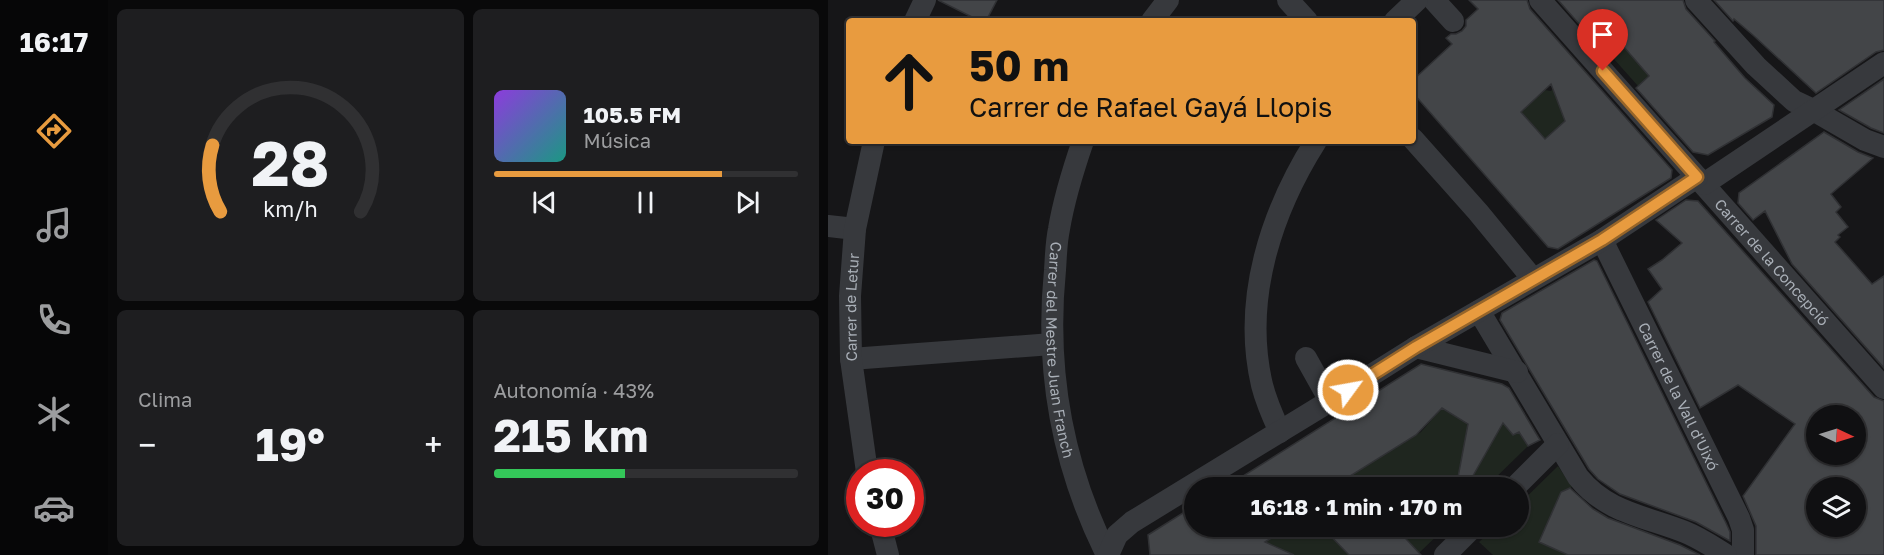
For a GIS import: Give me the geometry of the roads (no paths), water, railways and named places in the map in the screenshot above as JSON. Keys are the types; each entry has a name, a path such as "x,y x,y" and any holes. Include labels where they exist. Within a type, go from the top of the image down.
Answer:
{"street":[{"path":"1154,18 1168,0"},
{"path":"1288,0 1304,18"},
{"path":"1398,18 1417,0"},
{"path":"1434,0 1453,21"},
{"name":"Carrer de la Concepció","path":"1540,0 1884,388"},
{"path":"1696,0 1775,85 1794,101 1865,140 1884,147"},
{"path":"1107,555 1117,535 1132,522 1416,347 1701,181 1884,63"},
{"path":"1416,142 1478,212 1533,279"},
{"name":"Carrer de Letur","path":"865,459 851,359 850,296 855,228 873,144"},
{"name":"Carrer del Mestre Juan Franch","path":"1082,144 1067,189 1058,231 1052,310 1052,344 1055,389 1067,449 1086,511 1107,555"},
{"path":"1280,432 1262,382 1257,337 1260,285 1272,230 1290,187 1314,144"},
{"path":"828,226 855,228"},
{"name":"Carrer de la Vall d'Uixó","path":"1602,240 1739,518 1743,530 1743,555"},
{"path":"1479,311 1578,477 1592,493 1632,515 1685,532 1726,555"},
{"path":"851,359 1052,344"},
{"path":"1416,347 1516,372"},
{"path":"1306,358 1330,401"},
{"path":"1525,477 1558,444"},
{"path":"883,537 888,555"},
{"path":"1445,555 1463,537"}]}
